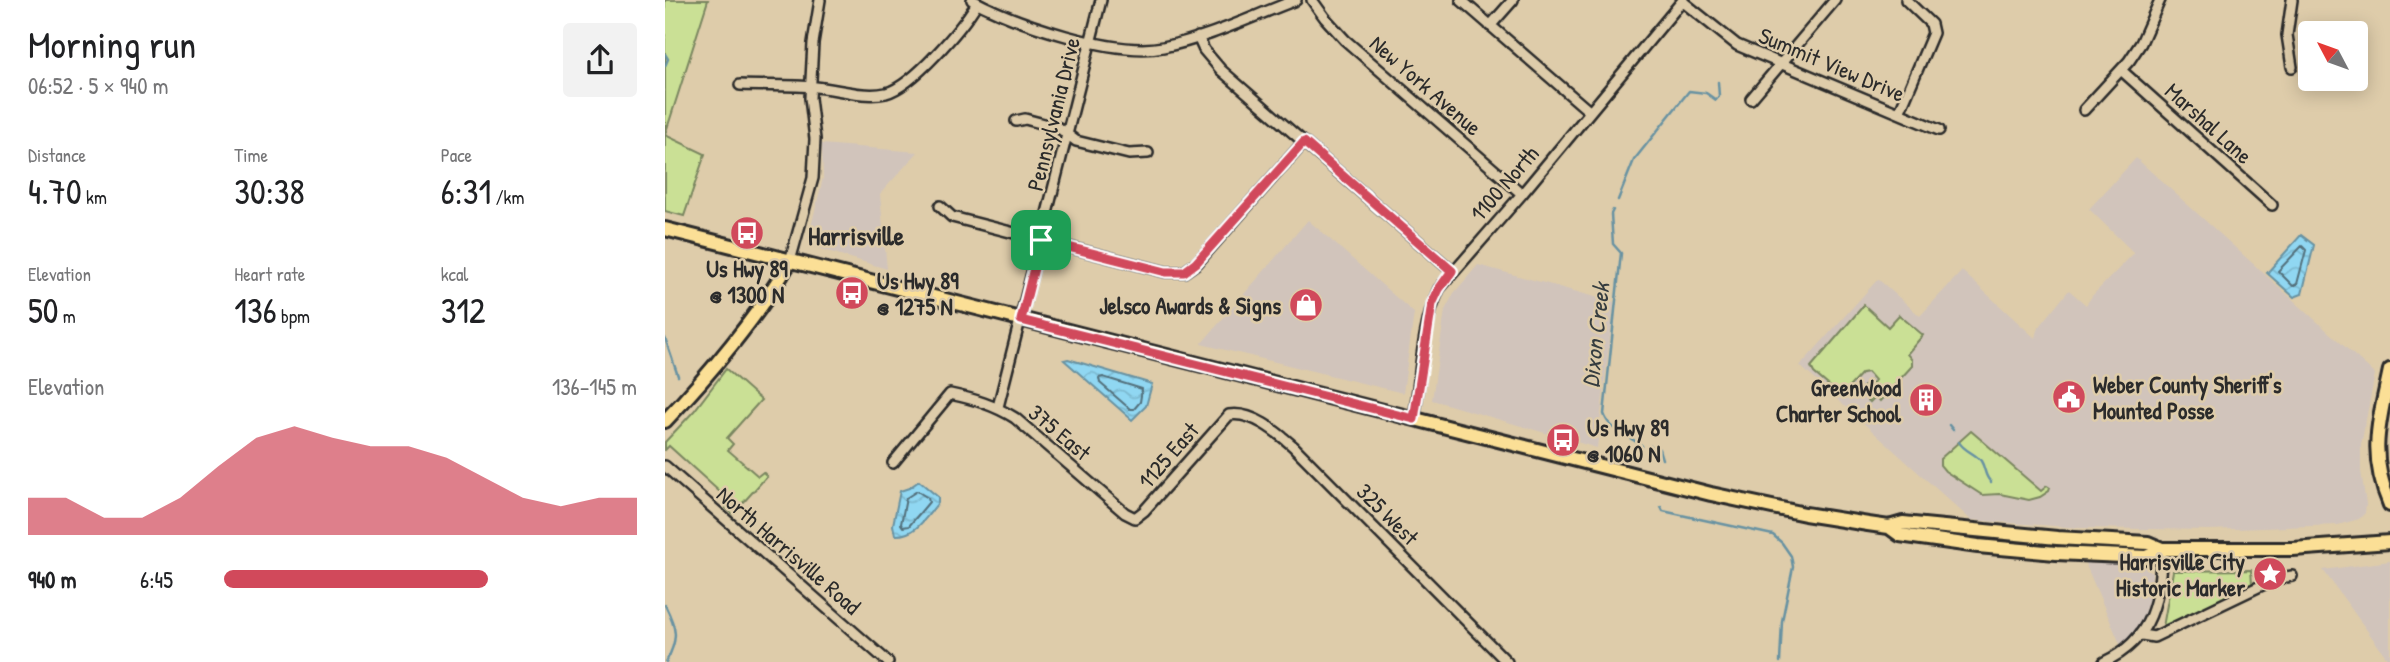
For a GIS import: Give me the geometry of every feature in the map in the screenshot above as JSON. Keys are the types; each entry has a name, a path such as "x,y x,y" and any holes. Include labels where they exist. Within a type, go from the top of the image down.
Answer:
{"main road":[{"path":"665,229 1733,499 1889,527 1900,535 1911,537 2056,553 2146,556 2162,549 2293,549 2390,542"},
{"path":"665,421 751,318 779,281 790,261"},
{"path":"2390,370 2376,446 2381,483 2390,505"}],"street":[{"path":"790,261 813,178 815,139 810,87 820,0"},
{"name":"Pennsylvania Drive","path":"998,407 1101,0"},
{"path":"740,85 810,87 866,94 883,94 899,89 915,76 967,19 974,1 1032,25 1129,49 1161,48 1296,0"},
{"name":"New York Avenue","path":"1312,0 1345,40 1522,194"},
{"path":"1461,0 1589,111"},
{"path":"1490,26 1513,0"},
{"path":"1751,99 1835,0"},
{"path":"1899,113 1933,33 1931,24 1906,0"},
{"path":"2084,110 2121,70 2141,43 2160,0"},
{"path":"2292,0 2287,36 2292,67"},
{"name":"1100 North","path":"1414,419 1432,304 1439,289 1522,194 1682,1"},
{"name":"Summit View Drive","path":"1682,1 1727,39 1780,65 1939,130"},
{"path":"1198,37 1213,61 1452,271"},
{"name":"Marshal Lane","path":"2121,70 2272,205"},
{"path":"1016,121 1025,119 1059,128 1076,141 1129,154 1148,153"},
{"path":"940,206 952,217 1166,272 1184,272 1196,263 1304,142"},
{"name":"375 East","path":"893,463 950,394 975,399 998,407 1031,430 1125,513 1135,518"},
{"name":"1125 East","path":"1135,518 1144,512 1229,415"},
{"name":"325 West","path":"1229,415 1241,415 1255,421 1287,442 1507,662"},
{"name":"North Harrisville Road","path":"665,466 887,662"},
{"path":"2104,662 2142,635 2158,598 2162,549"},
{"path":"2142,635 2154,638 2275,579 2293,576"}],"shaded area":[{"path":"822,144 918,152 880,194 887,269 814,247 808,239 823,178"},
{"path":"2136,158 2375,374 2361,445 2361,471 2366,504 2365,513 2359,519 2338,525 2209,530 2081,528 1971,520 1800,366 1878,279 1920,316 1962,271 2035,338 2037,330 2069,290 2086,305 2134,253 2089,209"},
{"path":"1308,220 1414,313 1403,393 1201,344"},
{"path":"1478,265 1614,302 1597,448 1432,400 1445,310 1454,293"},
{"path":"2390,561 2390,662 2323,570"},
{"path":"2085,563 2142,565 2152,573 2151,593 2143,617 2137,629 2121,646"}],"green space":[{"path":"665,0 708,0 665,135"},
{"path":"665,135 705,154 684,216 665,211"},
{"path":"1864,305 1888,327 1899,315 1923,335 1907,354 1912,360 1912,366 1880,401 1876,396 1870,402 1859,392 1869,381 1872,384 1875,380 1868,372 1862,373 1841,396 1814,373 1811,367"},
{"path":"726,369 761,400 727,438 733,444 728,450 758,476 763,472 767,476 733,514 726,508 731,502 669,446 665,450 665,442 694,411"},
{"path":"1971,431 2041,491 2047,486 2049,491 2029,500 2000,494 1982,495 1945,471 1940,465 1940,459"},
{"path":"2251,570 2252,584 2163,627 2173,571"}],"water":[{"path":"2301,235 2314,245 2302,294 2294,297 2267,273"},
{"path":"1064,360 1152,384 1146,406 1132,420"},
{"path":"919,481 938,497 938,503 909,533 895,535 893,525 900,491"}],"waterway":[{"path":"665,54 668,59 665,66"},
{"name":"Dixon Creek","path":"1618,200 1634,160 1689,91 1706,93 1716,100 1719,96 1718,82"},
{"name":"Dixon Creek","path":"1613,210 1613,244 1621,253 1604,414 1615,429 1642,446"},
{"path":"665,338 678,376"},
{"path":"1949,425 1953,430"},
{"path":"1959,442 1981,461 1991,482"},
{"name":"Dixon Creek","path":"1650,446 1659,449 1662,459"},
{"name":"Dixon Creek","path":"1661,507 1663,511 1773,535 1782,543 1791,556 1793,567 1782,621 1780,662"},
{"path":"665,605 675,634 666,662"}],"place":[{"name":"Us Hwy 89 @ 1300 N","path":"747,233"},
{"name":"Us Hwy 89 @ 1275 N","path":"852,293"},
{"name":"Jelsco Awards & Signs","path":"1306,305"},
{"name":"Weber County Sheriff's Mounted Posse","path":"2069,397"},
{"name":"GreenWood Charter School","path":"1926,400"},
{"name":"Us Hwy 89 @ 1060 N","path":"1563,440"},
{"name":"Harrisville City Historic Marker","path":"2270,574"}],"district":[{"name":"Harrisville","path":"856,235"}],"route":[{"path":"1304,142 1452,271 1432,304 1414,419 1021,320 1041,240 1166,272 1184,272 1196,263 1304,142"}]}
